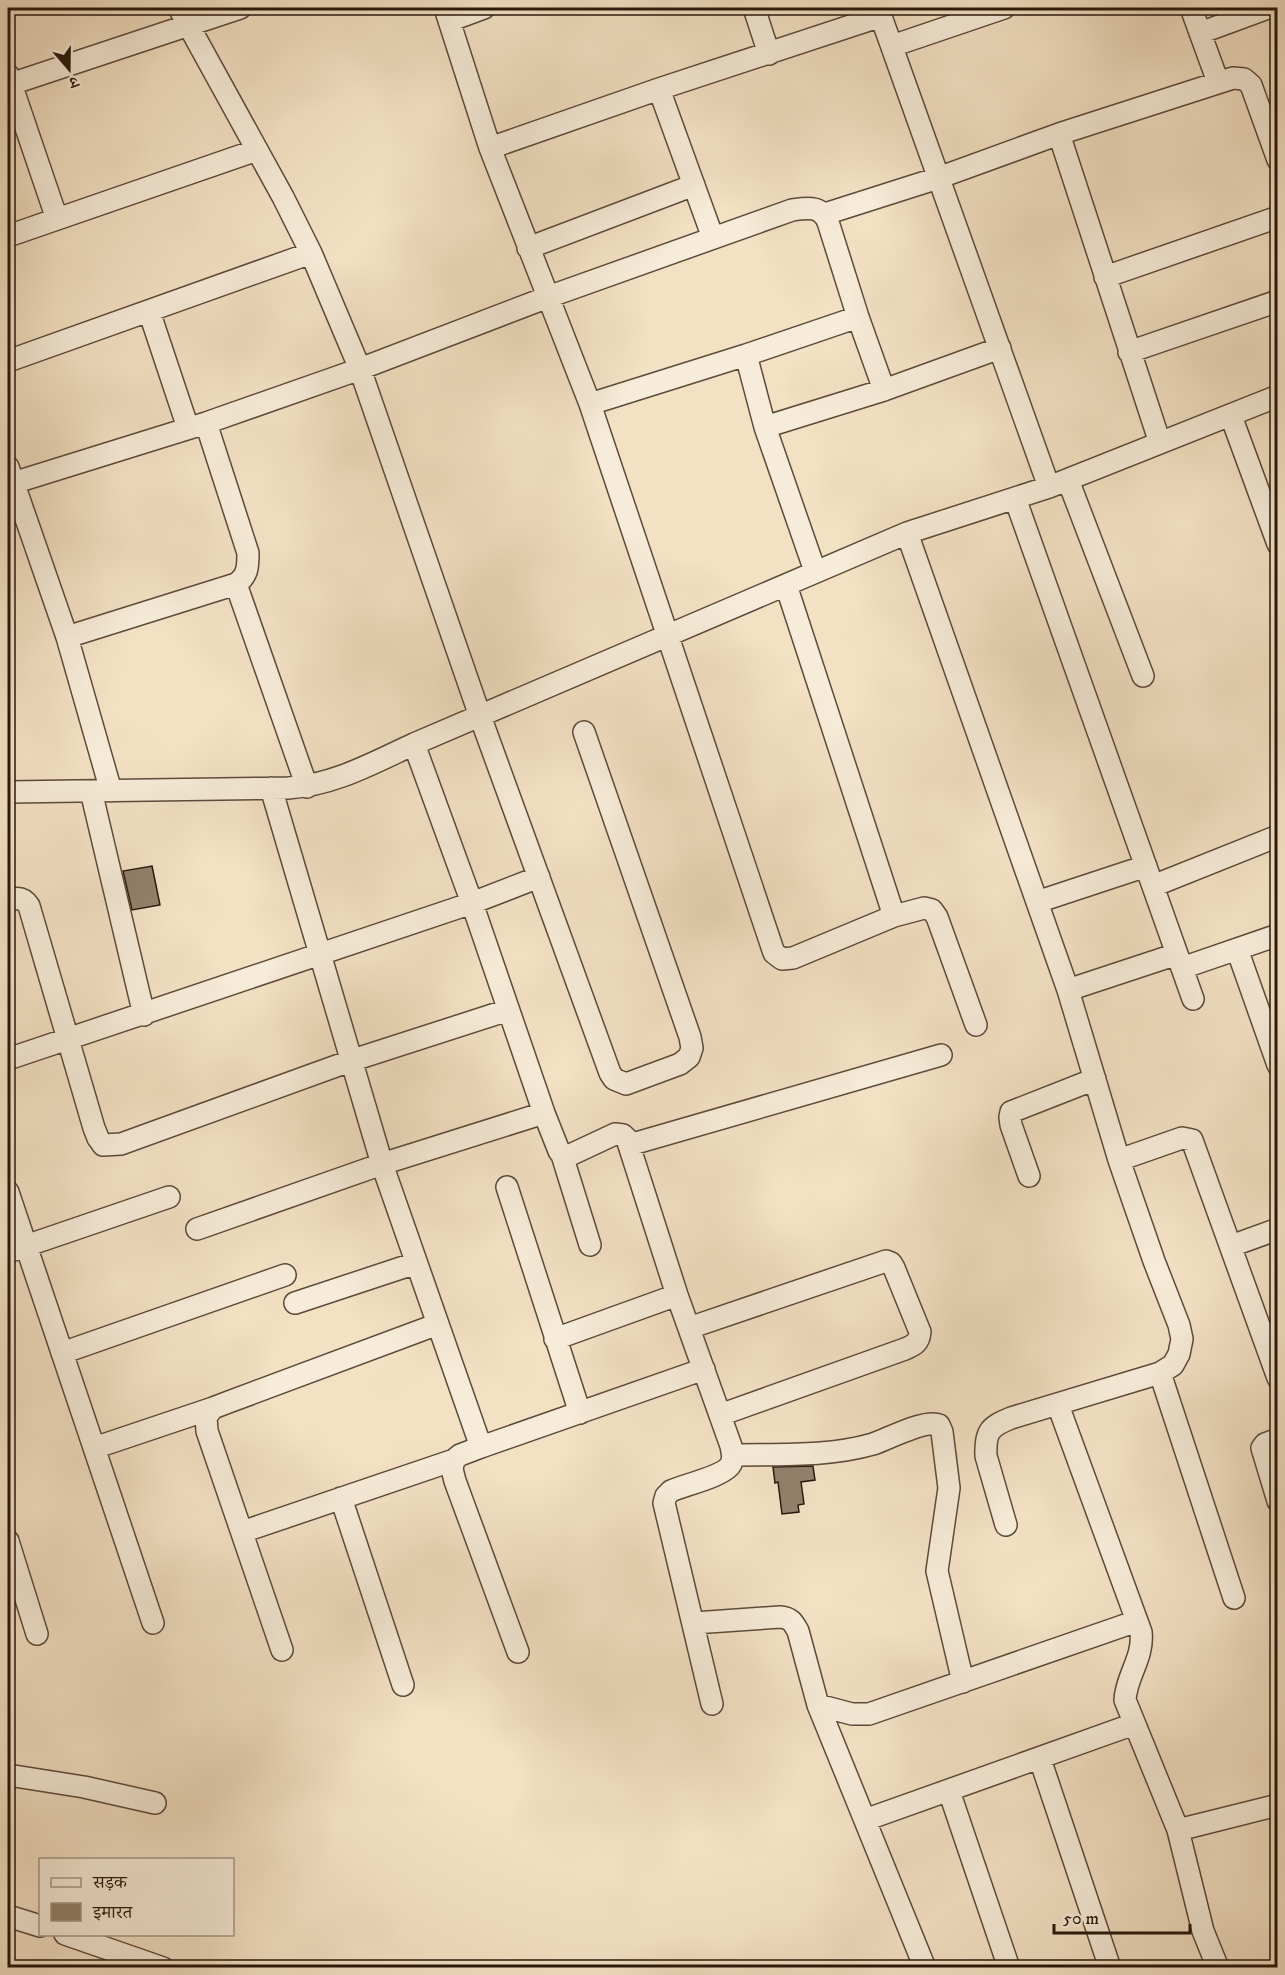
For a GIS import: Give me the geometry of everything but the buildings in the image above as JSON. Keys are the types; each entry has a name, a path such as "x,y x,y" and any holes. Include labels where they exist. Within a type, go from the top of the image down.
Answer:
{"street":[{"path":"57,219 9,80 183,16 240,8"},
{"path":"484,8 447,14 490,147 590,404 774,953 782,959 793,958 894,916 924,908 932,910 938,917 976,1025"},
{"path":"754,8 769,54"},
{"path":"892,46 1004,8"},
{"path":"1191,8 1218,82"},
{"path":"1200,33 1268,8"},
{"path":"490,147 769,54 879,12 1000,348 1143,676"},
{"path":"183,16 311,253 360,369 480,716 614,1079 626,1083 680,1064 689,1057 692,1048 584,732"},
{"path":"825,214 938,178 1059,134 1233,78 1244,79 1251,85 1278,160"},
{"path":"659,89 713,238"},
{"path":"1059,134 1160,443"},
{"path":"8,236 257,150"},
{"path":"528,248 694,185"},
{"path":"144,1015 101,791 67,637 10,475 196,426 360,369 548,297 713,238 792,210 809,208 825,214 884,390"},
{"path":"1105,277 1278,217"},
{"path":"8,361 311,253"},
{"path":"1130,352 1278,301"},
{"path":"67,637 236,584 243,580 248,570 248,553 148,310"},
{"path":"590,404 858,317"},
{"path":"765,427 884,390 1000,348"},
{"path":"746,355 765,427 815,571"},
{"path":"8,792 307,787 338,779 414,744 907,533 1059,483 1278,396"},
{"path":"1231,416 1278,544"},
{"path":"1015,498 1193,999"},
{"path":"907,533 1068,990 1119,1160 1179,1325 1182,1339 1179,1354 1173,1365 1160,1373 1011,1418 990,1429 986,1456 1006,1525"},
{"path":"236,584 307,787"},
{"path":"786,585 894,916"},
{"path":"414,744 472,903 544,1113 562,1155 590,1245"},
{"path":"271,788 382,1164 481,1448"},
{"path":"1153,886 1278,836"},
{"path":"1037,902 1146,866"},
{"path":"8,1059 472,903 539,877"},
{"path":"8,902 19,898 25,900 29,906 94,1128 103,1145 121,1144 350,1061 508,1010"},
{"path":"1068,990 1237,949 1278,935"},
{"path":"1237,949 1276,1056"},
{"path":"629,1145 941,1055"},
{"path":"1029,1176 1011,1125 1011,1112 1095,1079"},
{"path":"197,1229 382,1164 544,1113"},
{"path":"562,1155 568,1156 615,1134 627,1139 733,1455 732,1463 726,1471 671,1491 664,1503 712,1704"},
{"path":"1119,1160 1182,1138 1192,1140 1278,1378"},
{"path":"507,1187 580,1413"},
{"path":"8,1192 17,1249 62,1353 153,1623"},
{"path":"17,1249 169,1197"},
{"path":"1231,1246 1278,1229"},
{"path":"689,1328 886,1262 891,1263 894,1268 920,1332 915,1345 720,1415"},
{"path":"295,1303 416,1263"},
{"path":"62,1353 285,1275"},
{"path":"555,1339 678,1295"},
{"path":"94,1448 213,1408 438,1324"},
{"path":"242,1532 454,1460 460,1455 704,1369"},
{"path":"1160,1373 1234,1598"},
{"path":"1058,1405 1141,1632 1142,1645 1139,1658 1125,1690 1125,1700 1178,1830 1203,1931 1218,1968"},
{"path":"213,1408 206,1417 207,1431 282,1650"},
{"path":"733,1455 846,1450 873,1444 925,1425 934,1423 939,1425 942,1432 949,1488 937,1571 963,1682"},
{"path":"1278,1439 1265,1444 1262,1448 1278,1501"},
{"path":"454,1460 452,1469 455,1481 518,1652"},
{"path":"341,1498 403,1685"},
{"path":"8,1542 37,1634"},
{"path":"694,1623 788,1617 793,1622 798,1631 818,1705 924,1968"},
{"path":"818,1705 852,1714 869,1714 1137,1622"},
{"path":"865,1820 1134,1724"},
{"path":"1040,1759 1110,1968"},
{"path":"8,1775 73,1785 155,1803"},
{"path":"949,1791 1009,1968"},
{"path":"1178,1830 1278,1805"},
{"path":"8,1916 39,1926"},
{"path":"68,1936 163,1968"}]}
